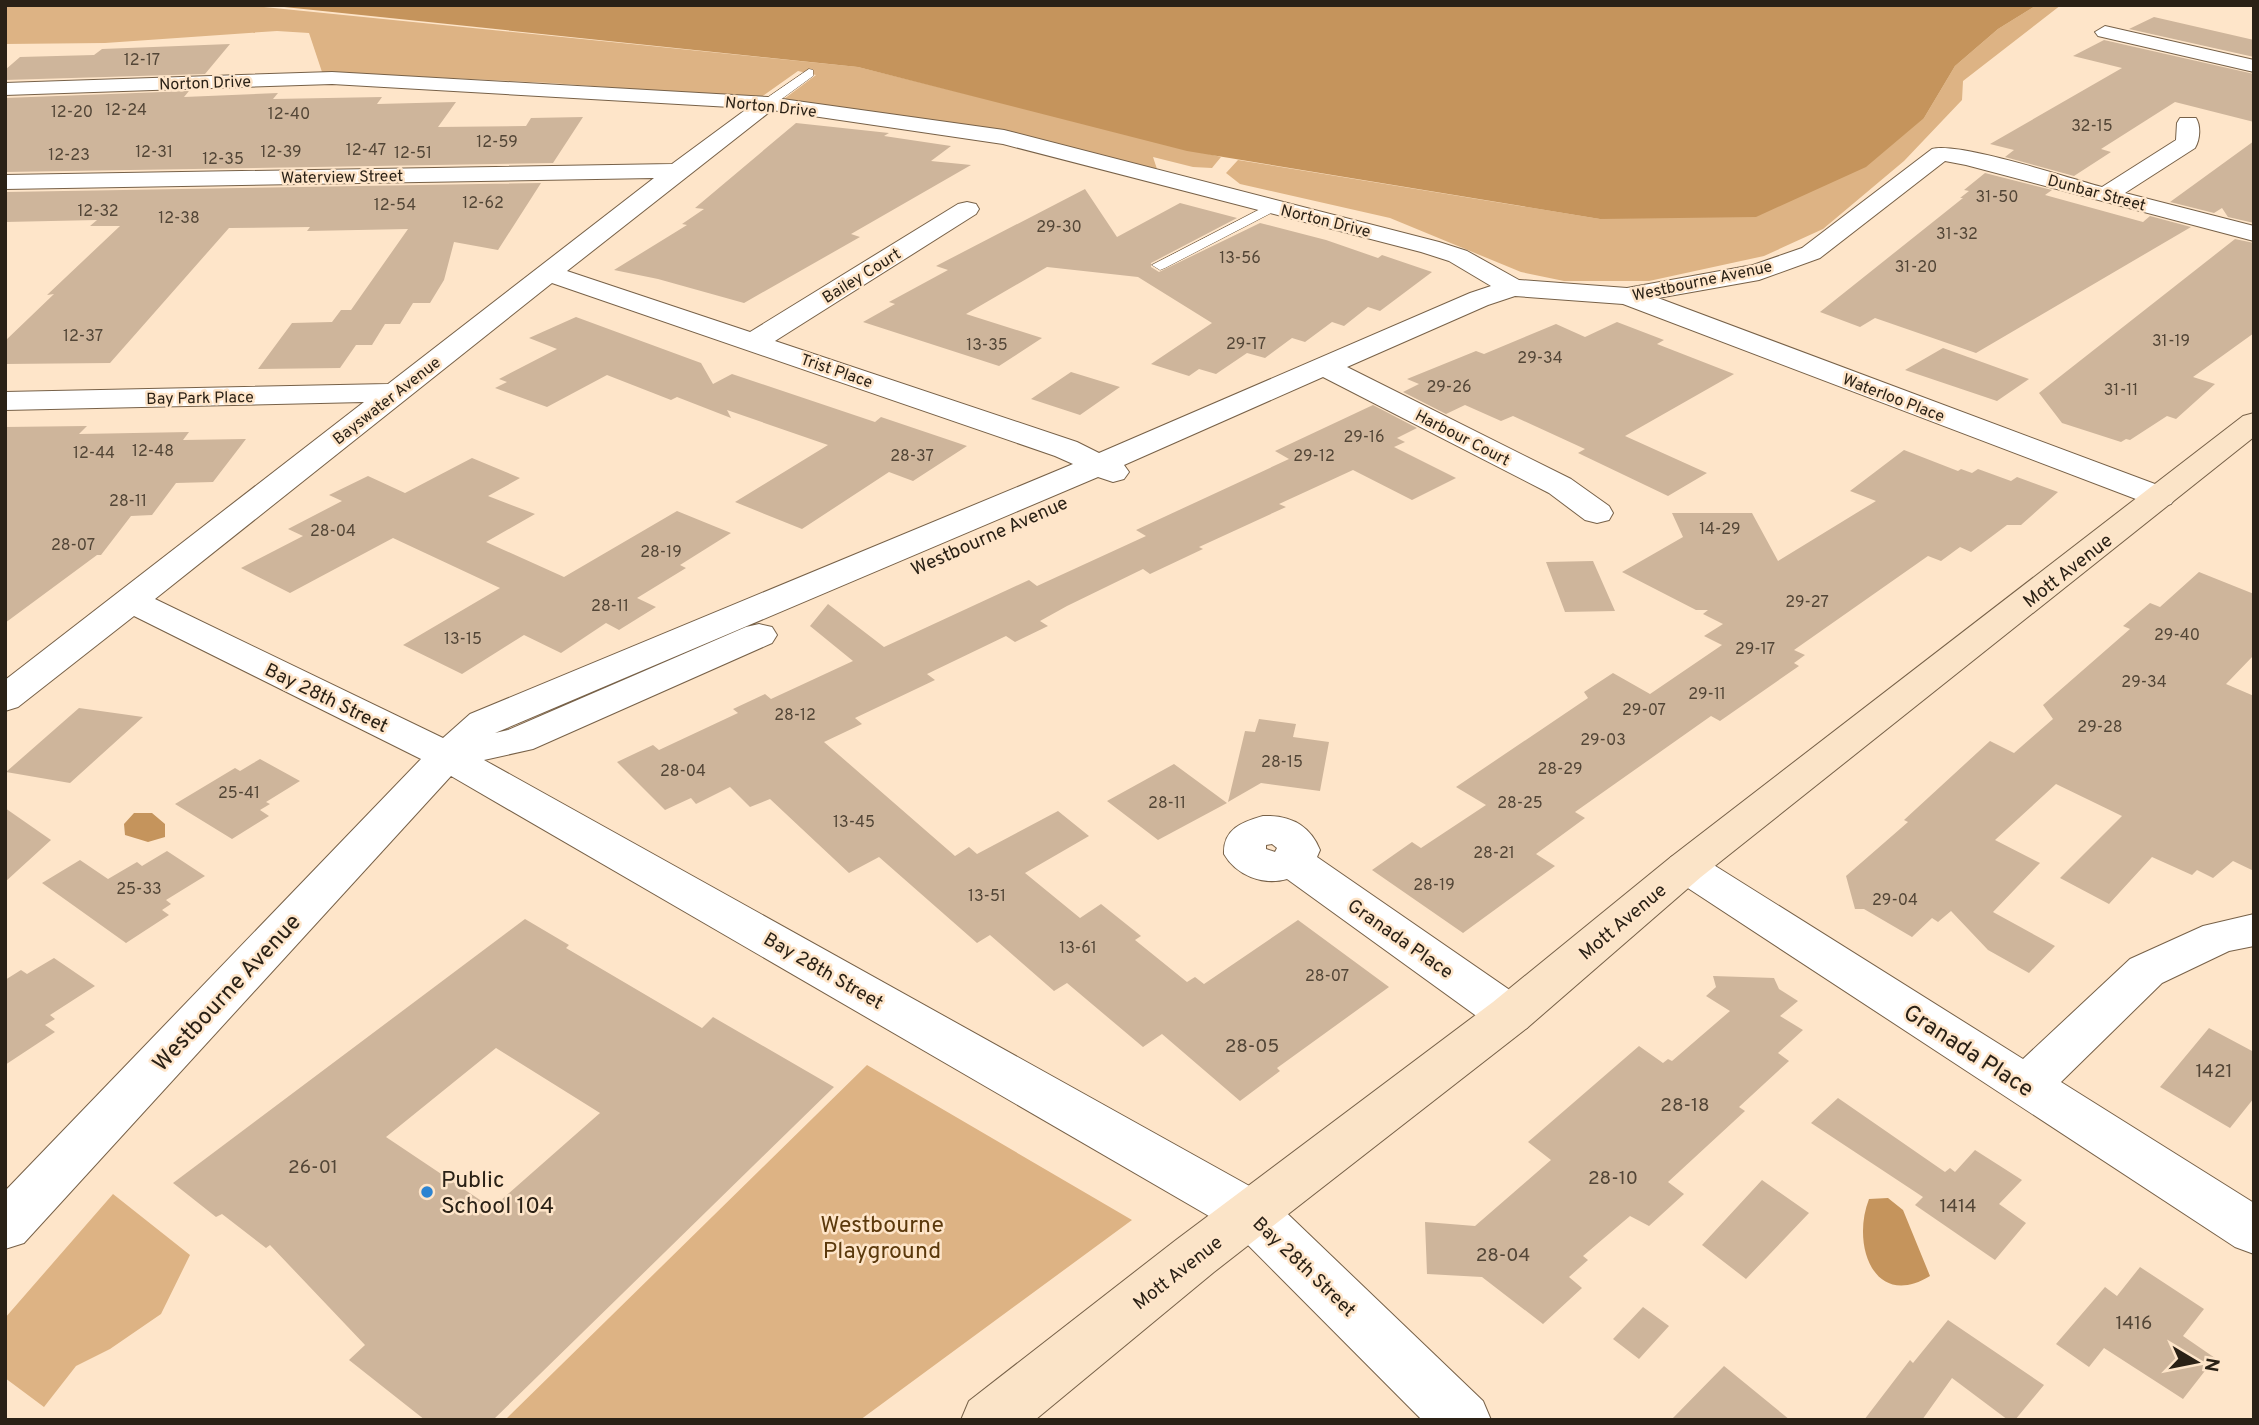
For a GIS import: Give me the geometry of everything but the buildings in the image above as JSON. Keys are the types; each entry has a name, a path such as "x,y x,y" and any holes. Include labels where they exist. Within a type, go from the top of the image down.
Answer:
{"street":[{"path":"2105,32 2254,66"},
{"name":"Norton Drive","path":"5,89 332,78 768,103 1004,137 1458,256 1513,288"},
{"name":"Bayswater Avenue","path":"5,699 768,103"},
{"path":"2107,194 2187,143 2188,123"},
{"name":"Dunbar Street","path":"1940,154 1967,158 2254,234"},
{"name":"Westbourne Avenue","path":"5,1227 447,756 519,740 1111,471 1336,373 1507,310 1513,288 1627,296 1759,272 1811,253 1940,154"},
{"name":"Waterview Street","path":"5,182 678,171"},
{"name":"Bailey Court","path":"755,341 967,209"},
{"name":"Trist Place","path":"548,273 755,341 1066,449 1111,471"},
{"name":"Waterloo Place","path":"1627,296 2160,498"},
{"name":"Harbour Court","path":"1336,373 1560,486 1597,513"},
{"name":"Bay Park Place","path":"5,401 396,393"},
{"name":"Mott Avenue","path":"990,1420 1510,1015 1686,867 2254,422"},
{"name":"Bay 28th Street","path":"130,600 447,756 1252,1214 1462,1420"},
{"name":"Granada Place","path":"1292,861 1510,1015"},
{"name":"Granada Place","path":"1686,867 2254,1231"},
{"path":"2026,1086 2146,971 2219,937 2254,930"}],"lane":[{"path":"768,103 809,73"},
{"path":"1160,265 1272,207"}],"green space":[{"path":"5,5 245,5 858,67 1221,157 1212,168 1193,167 1153,157 1157,169 1029,137 939,121 789,102 784,99 816,75 798,71 760,98 550,83 322,72 309,33 277,31 105,43 5,44"},
{"path":"2037,5 2061,5 1963,81 1962,100 1904,161 1823,229 1764,256 1649,281 1564,281 1521,272 1390,218 1240,184 1226,173 1238,160 1600,219 1924,118 1955,66 1998,29"},
{"name":"Westbourne Playground","path":"867,1065 1132,1220 860,1420 505,1420"},
{"path":"113,1194 190,1255 161,1314 110,1349 76,1366 44,1407 5,1378 5,1318"}],"shaded area":[{"path":"265,5 2037,5 1998,29 1955,66 1924,118 1866,167 1756,217 1600,219 1187,151 858,67"},
{"path":"134,813 152,813 165,824 165,837 148,842 125,835 124,824"},
{"path":"1888,1198 1903,1210 1930,1276 1911,1284 1894,1285 1881,1279 1872,1268 1866,1253 1864,1217 1869,1199"}],"place":[{"name":"Public School 104","path":"427,1192"}]}
